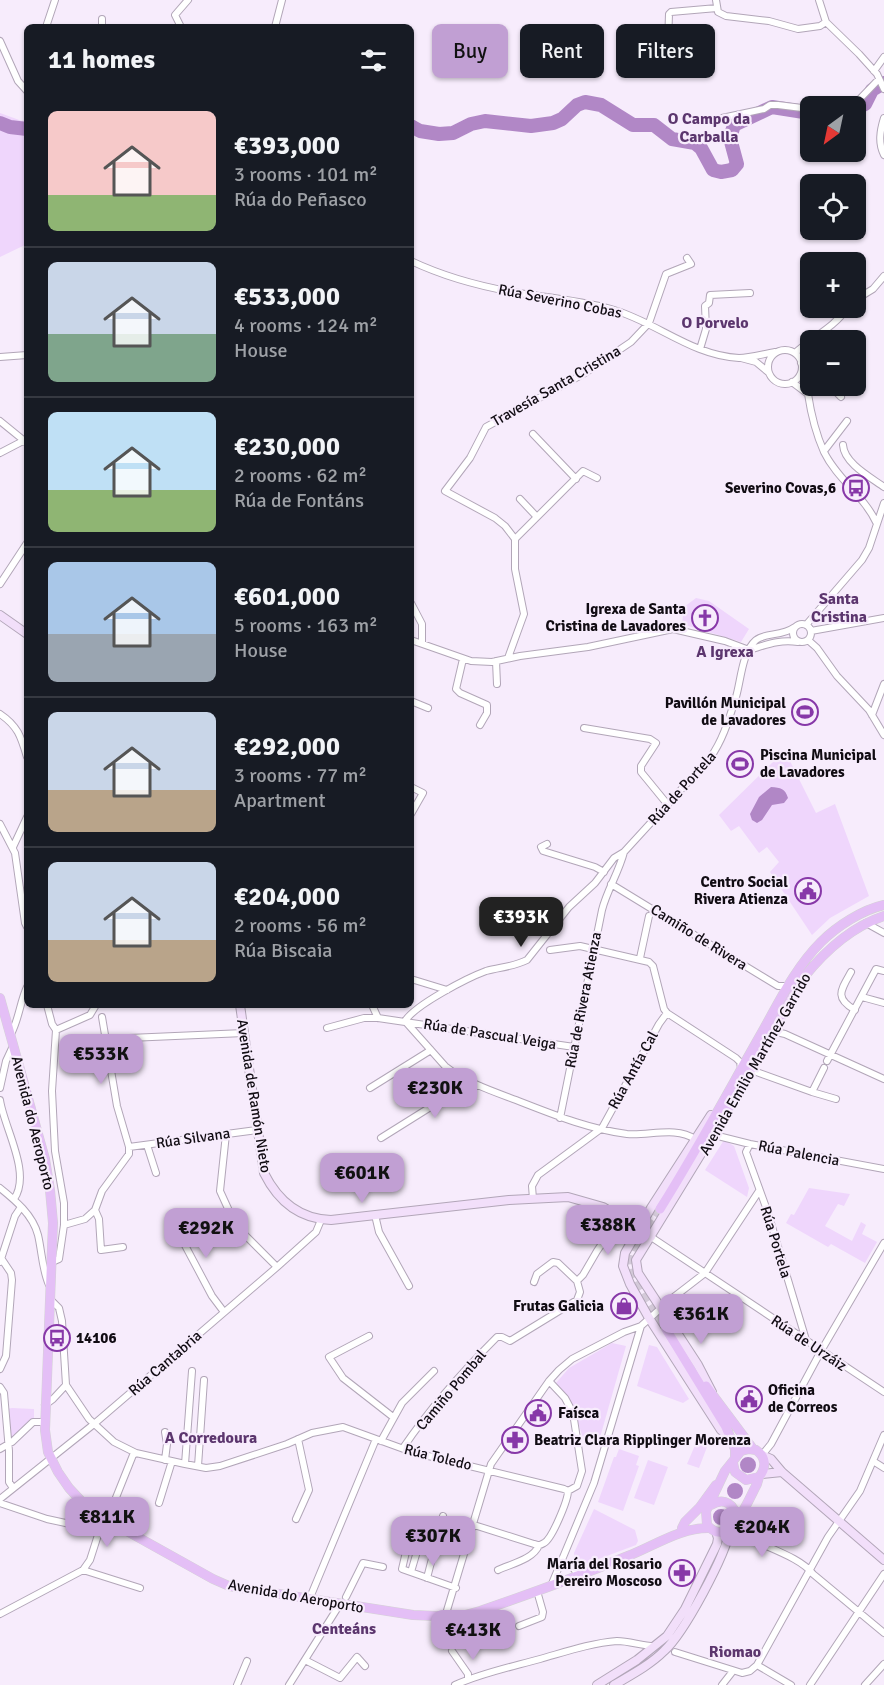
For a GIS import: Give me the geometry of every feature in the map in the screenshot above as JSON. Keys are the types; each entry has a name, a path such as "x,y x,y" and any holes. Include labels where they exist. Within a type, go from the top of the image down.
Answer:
{"main road":[{"path":"0,615 24,632"},
{"name":"Avenida Emilio Martínez Garrido","path":"661,1308 638,1273 636,1260 714,1135 741,1069 797,969 822,940 851,920 884,905"},
{"name":"Avenida Emilio Martínez Garrido","path":"724,1107 751,1070 804,977 844,937 866,923 884,916"},
{"name":"Avenida do Aeroporto","path":"0,998 48,1175 53,1223 44,1405 46,1446 58,1472 76,1496 93,1511 223,1584 309,1600 343,1601 413,1616 445,1617 480,1611 630,1556 680,1530 708,1508"},
{"name":"Avenida de Ramón Nieto","path":"240,1008 264,1173 281,1199 294,1209 321,1220 568,1197 603,1207 651,1237"},
{"path":"697,1142 724,1107"},
{"name":"Avenida Emilio Martínez Garrido","path":"660,1209 697,1142"},
{"name":"Avenida Emilio Martínez Garrido","path":"649,1318 622,1266 625,1253 651,1208 697,1142"},
{"path":"661,1308 734,1426 753,1449 776,1464 782,1472 884,1560"},
{"path":"649,1318 720,1430 728,1436"},
{"path":"666,1329 692,1369 716,1398"},
{"path":"692,1369 697,1381 724,1423 735,1449 735,1472 742,1478 751,1480 761,1475 782,1472"},
{"path":"597,1685 637,1660 667,1636 685,1609 717,1544 718,1538 705,1520 718,1484 725,1471 744,1449 753,1449"},
{"path":"713,1530 723,1532 733,1526 758,1484 765,1467 762,1455"},
{"path":"680,1530 713,1487 718,1484"},
{"path":"614,1685 672,1649 685,1626 729,1538 736,1514 731,1505 721,1501 708,1508"},
{"name":"Avenida do Aeroporto","path":"680,1530 702,1528 713,1530"},
{"path":"667,1636 666,1643 672,1649"}],"street":[{"path":"47,24 56,0"},
{"path":"180,24 175,15 188,0"},
{"path":"276,24 282,0"},
{"path":"716,0 718,12 726,16 769,21 798,29 820,26 826,22"},
{"path":"819,0 826,22 880,78"},
{"path":"669,24 669,14 672,12 717,8"},
{"path":"102,19 102,24"},
{"path":"0,41 24,88"},
{"path":"863,96 880,78 884,57"},
{"path":"723,118 764,109 770,105 800,108"},
{"path":"884,118 880,138 884,155"},
{"path":"648,323 666,274 691,264 687,258"},
{"name":"Rúa Severino Cobas","path":"414,262 454,278 508,291 593,304 628,314 700,349 740,358 775,352"},
{"path":"866,293 884,276"},
{"path":"700,349 706,329 705,306 709,303 710,295 750,293"},
{"path":"795,353 841,318"},
{"name":"Travesía Santa Cristina","path":"515,539 495,518 446,491 470,458 486,427 585,373 631,342 648,323"},
{"path":"768,372 768,361 775,352 785,350 795,353 800,361"},
{"path":"0,357 24,355"},
{"path":"740,358 756,362 780,383 792,382 800,374"},
{"path":"792,382 800,388"},
{"path":"808,396 816,433 824,451 840,477 872,513 876,522"},
{"path":"0,421 24,441"},
{"path":"824,451 847,421"},
{"path":"533,434 576,479"},
{"path":"0,453 24,442"},
{"path":"843,445 846,455 854,465 884,487"},
{"path":"508,658 524,614 515,569 515,539 583,471 597,478"},
{"path":"520,499 537,517"},
{"path":"806,625 862,560 872,542 876,522 884,503"},
{"path":"0,584 24,548"},
{"path":"414,609 422,624 422,643"},
{"path":"811,631 884,618"},
{"path":"749,650 761,637 786,633 800,624 806,625 811,631"},
{"path":"795,627 792,635 798,642"},
{"path":"414,641 471,661 496,661 588,647 673,629 749,650 770,642 808,640"},
{"path":"808,640 811,631"},
{"path":"808,640 861,701 884,735"},
{"name":"Rúa de Portela","path":"611,884 624,852 711,758 718,747 749,650"},
{"path":"463,659 456,688 457,691 487,705 487,712 480,724"},
{"path":"496,661 497,684"},
{"path":"872,715 884,684"},
{"path":"414,702 428,708"},
{"path":"0,714 17,728 24,748"},
{"path":"584,728 650,739 656,743 641,766 641,772 668,805"},
{"path":"414,788 423,793 414,809"},
{"path":"13,847 24,823"},
{"path":"0,824 13,847 24,913"},
{"path":"547,844 541,847 543,851 604,872"},
{"path":"624,852 614,858 604,872 568,907 527,960 517,965 483,972 447,990 411,1013 405,1021 453,1072 481,1086 560,1118 628,1134 682,1133 697,1142"},
{"name":"Rúa de Rivera Atienza","path":"560,1118 602,910 611,884"},
{"name":"Camiño de Rivera","path":"611,884 778,986 788,986"},
{"path":"640,958 649,915"},
{"path":"866,923 884,933"},
{"path":"550,950 580,946 594,948 640,958 653,966 667,1013 736,1058 740,1062 741,1069"},
{"path":"829,1058 876,969 884,971"},
{"path":"851,972 841,990 841,1000 855,1010"},
{"path":"414,981 447,990"},
{"path":"10,1035 20,1014 24,994"},
{"path":"862,997 884,1003"},
{"path":"48,1008 56,1030 52,1091 55,1151 64,1203 64,1226 59,1259 52,1262"},
{"path":"56,1030 90,1015 94,1008"},
{"path":"373,1008 378,1018"},
{"name":"Rúa Antía Cal","path":"602,1128 667,1013"},
{"path":"64,1226 85,1219 95,1210 102,1191 129,1154 117,1107 102,1017"},
{"name":"Rúa de Pascual Veiga","path":"327,1028 364,1018 378,1018 574,1047"},
{"path":"106,1039 244,1033"},
{"path":"762,1033 785,1034 829,1058 884,1078"},
{"path":"0,1088 6,1061 13,1046"},
{"path":"370,1088 431,1050"},
{"path":"812,1092 824,1068"},
{"path":"751,1070 836,1099"},
{"path":"381,1138 464,1086 481,1086"},
{"path":"0,1100 17,1158 20,1183 14,1199"},
{"path":"533,1199 532,1186 538,1175 602,1128"},
{"name":"Rúa Silvana","path":"129,1147 257,1130"},
{"path":"226,1134 220,1191 236,1226 277,1267"},
{"name":"Rúa Palencia","path":"714,1135 884,1169"},
{"name":"Rúa Portela","path":"750,1144 746,1152 807,1341"},
{"path":"147,1145 156,1173"},
{"path":"0,1188 21,1207 38,1232 44,1275 49,1286"},
{"name":"Rúa Toledo","path":"66,1385 94,1424 114,1442 136,1453 198,1467 220,1466 325,1429 343,1427 403,1448 489,1470 495,1457 557,1372 573,1359 624,1332 641,1326 705,1273 759,1191"},
{"path":"0,1369 6,1356 12,1280 11,1273 1,1260 15,1216 21,1207"},
{"path":"95,1210 99,1219 101,1250 123,1247"},
{"path":"375,1215 379,1232 409,1286"},
{"path":"170,1217 212,1296 224,1312"},
{"path":"534,1282 537,1274 553,1262 558,1263 577,1281 584,1275 620,1217"},
{"name":"Rúa Cantabria","path":"0,1501 13,1488 94,1424 277,1267 316,1232 321,1220"},
{"name":"Avenida de Ramón Nieto","path":"651,1237 705,1273"},
{"path":"762,1455 771,1444 821,1351 884,1243"},
{"name":"Rúa de Urzáiz","path":"705,1273 884,1392"},
{"name":"Camiño Pombal","path":"403,1448 435,1404 464,1370 497,1337 510,1341 577,1300 580,1292 577,1281"},
{"path":"44,1405 66,1385 62,1321 59,1308 49,1298"},
{"path":"551,1586 594,1483 641,1326"},
{"path":"369,1336 329,1357 343,1378 393,1418"},
{"path":"185,1464 192,1371"},
{"path":"309,1600 379,1440 402,1403 434,1371"},
{"path":"198,1467 204,1380"},
{"path":"549,1381 565,1398 573,1413 582,1471 576,1486 568,1491"},
{"path":"0,1387 4,1393 2,1421 8,1444 9,1482 13,1488"},
{"path":"0,1449 33,1422 44,1422"},
{"path":"159,1503 169,1460 165,1432"},
{"path":"672,1649 733,1671 746,1673 757,1665 830,1534 860,1491 884,1436"},
{"path":"296,1519 309,1490 298,1439"},
{"path":"107,1520 136,1453"},
{"path":"873,1461 884,1468"},
{"path":"445,1617 456,1588 489,1470 568,1491"},
{"path":"474,1525 539,1545 546,1542 553,1531 567,1500 568,1491"},
{"path":"0,1501 47,1519 93,1529 98,1535 90,1560 83,1570 0,1614"},
{"path":"427,1578 443,1516"},
{"path":"733,1526 741,1535 805,1565 884,1633"},
{"path":"498,1570 532,1555 539,1545"},
{"path":"411,1572 418,1548"},
{"path":"406,1552 402,1569 456,1588"},
{"path":"562,1561 574,1569 578,1575"},
{"path":"289,1685 343,1601 363,1563 383,1567"},
{"path":"558,1569 568,1580"},
{"path":"83,1570 140,1588"},
{"path":"810,1685 884,1574"},
{"path":"519,1626 542,1617 543,1612 537,1591"},
{"path":"455,1685 495,1670 577,1648 615,1641 655,1646"},
{"path":"452,1651 468,1674 468,1679"},
{"path":"305,1659 340,1678 357,1657 366,1666"},
{"path":"237,1685 247,1661"},
{"path":"864,1685 884,1664"},
{"path":"757,1665 791,1685"},
{"path":"722,1685 733,1671"},
{"path":"877,1671 884,1677"}],"shaded area":[{"path":"0,113 24,121 24,245 0,257"},
{"path":"696,598 709,601 749,629 741,642 682,624 684,607"},
{"path":"788,757 816,813 835,804 869,896 830,918 812,935 770,872 779,862 767,847 759,853 739,826 731,831 719,815 776,759"},
{"path":"771,787 782,789 788,798 784,803 772,805 762,820 757,823 752,820 750,814 759,797"},
{"path":"724,1140 734,1146 749,1188 747,1197 705,1170"},
{"path":"809,1188 850,1194 844,1206 838,1204 825,1226 852,1241 861,1222 866,1225 862,1234 877,1242 865,1263 831,1244 828,1247 786,1223 791,1214 794,1215"},
{"path":"612,1343 626,1346 599,1441 583,1438 571,1402 556,1383 569,1368"},
{"path":"649,1345 657,1347 689,1399 683,1403 637,1386"},
{"path":"6,1409 34,1409 34,1420 11,1439"},
{"path":"696,1443 707,1447 699,1468 687,1464"},
{"path":"619,1449 639,1456 636,1465 639,1466 623,1511 598,1502"},
{"path":"748,1457 756,1465 748,1473 740,1465"},
{"path":"648,1460 668,1467 654,1505 634,1498"},
{"path":"735,1483 743,1491 735,1499 727,1491"},
{"path":"594,1509 635,1530 638,1541 636,1545 581,1564 575,1560 574,1553"},
{"path":"721,1509 729,1517 721,1525 713,1517"}],"waterway":[{"path":"866,102 872,90 884,83"},
{"path":"414,128 439,134 453,133 471,124 485,121 531,126 553,123 562,119 577,105 585,102 601,105 633,125 654,125 672,139 695,143 701,148 713,170 721,172 732,170 737,164 730,138 734,125 772,107 800,111"},
{"path":"0,123 24,129"}],"tunnel":[{"path":"660,1209 637,1245 632,1258 632,1266 643,1294 666,1329"}],"place":[{"name":"Severino Covas,6","path":"856,488"},
{"name":"Igrexa de Santa Cristina de Lavadores","path":"705,618"},
{"name":"Pavillón Municipal de Lavadores","path":"805,712"},
{"name":"Piscina Municipal de Lavadores","path":"740,764"},
{"name":"Centro Social Rivera Atienza","path":"808,891"},
{"name":"Frutas Galicia","path":"624,1306"},
{"name":"14106","path":"57,1338"},
{"name":"Oficina de Correos","path":"749,1399"},
{"name":"Faísca","path":"538,1413"},
{"name":"Beatriz Clara Ripplinger Morenza","path":"515,1440"},
{"name":"María del Rosario Pereiro Moscoso","path":"682,1573"}],"district":[{"name":"O Campo da Carballa","path":"709,127"},
{"name":"O Porvelo","path":"715,322"},
{"name":"Santa Cristina","path":"839,607"},
{"name":"A Igrexa","path":"725,651"},
{"name":"A Corredoura","path":"211,1437"},
{"name":"Centeáns","path":"344,1628"},
{"name":"Riomao","path":"735,1651"}]}
